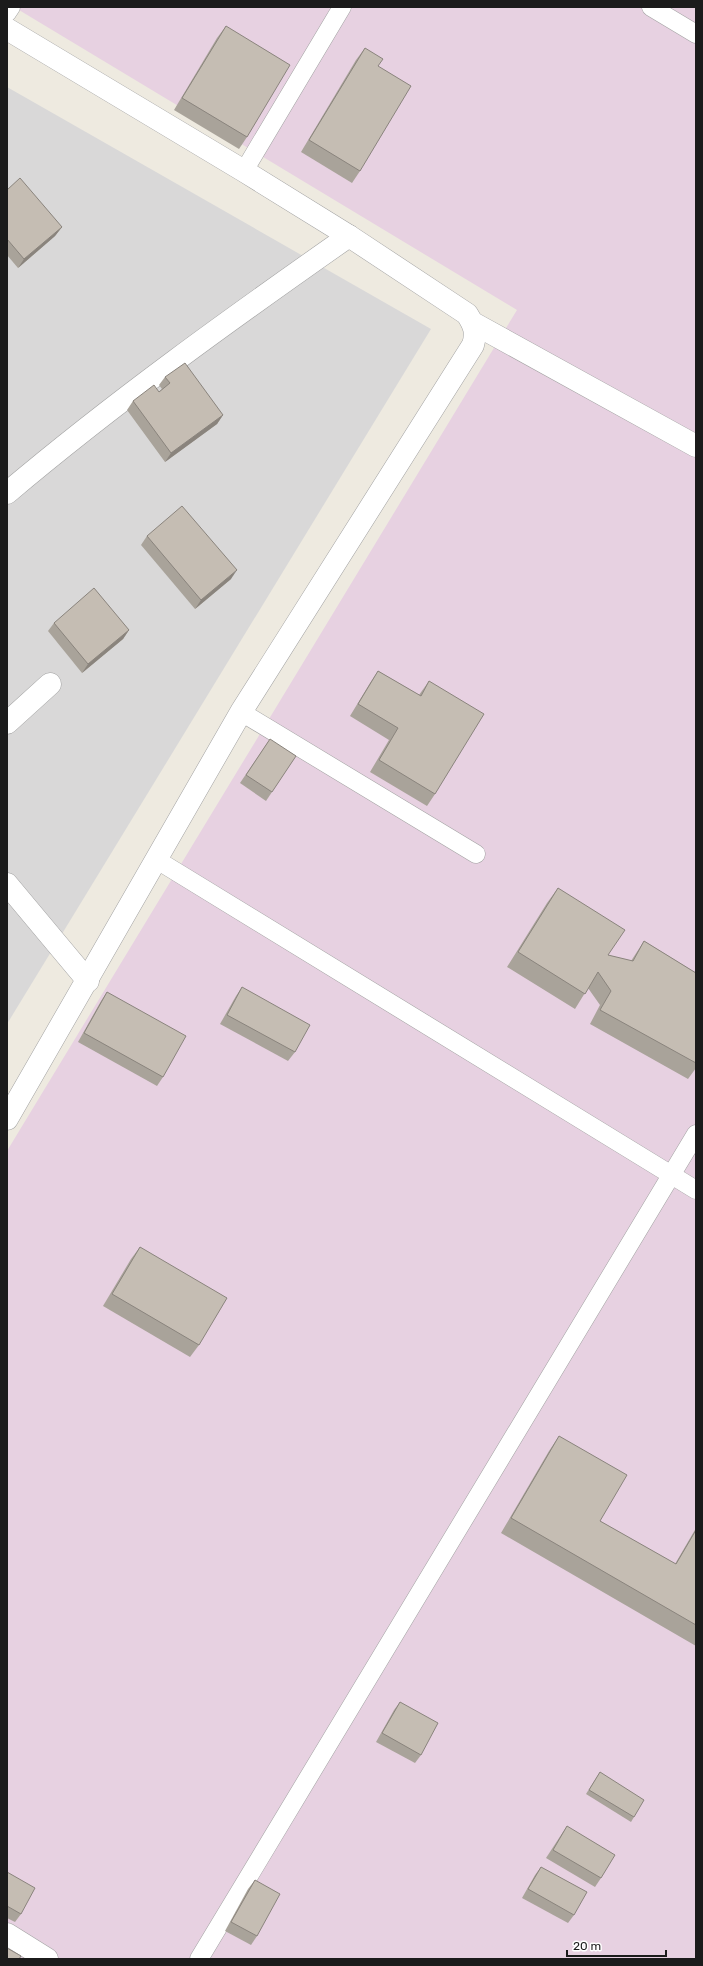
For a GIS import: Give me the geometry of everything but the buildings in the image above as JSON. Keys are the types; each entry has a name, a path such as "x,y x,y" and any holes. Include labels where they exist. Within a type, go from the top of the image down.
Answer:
{"street":[{"path":"7,29 244,171 349,236 466,314 473,323 476,333 473,345 241,712 88,981 9,1111"},
{"path":"7,493 134,392 271,291 349,236"},
{"path":"473,323 696,446"},
{"path":"7,723 50,684"},
{"path":"7,884 88,981"},
{"path":"7,1934 47,1959"}],"lane":[{"path":"7,13 11,7"},
{"path":"244,171 342,7"},
{"path":"651,7 676,13 696,34"},
{"path":"241,712 476,854"},
{"path":"157,860 696,1190"},
{"path":"199,1959 696,1134"}],"shaded area":[{"path":"14,7 696,7 696,1959 7,1959 7,1151 517,310"},
{"path":"7,87 431,329 7,1024"}]}
